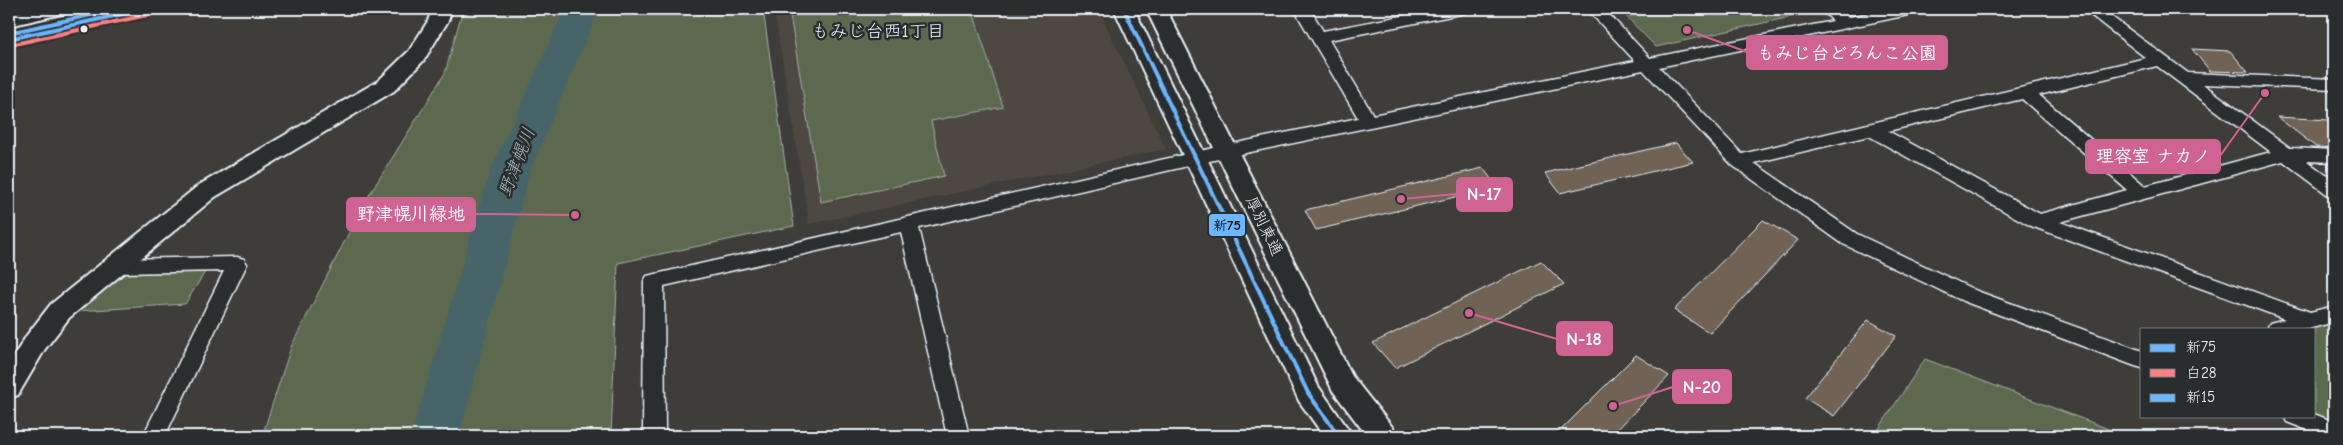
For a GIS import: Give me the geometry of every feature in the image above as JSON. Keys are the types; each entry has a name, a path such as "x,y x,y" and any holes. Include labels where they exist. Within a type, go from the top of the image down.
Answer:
{"street":[{"path":"9,20 53,9"},
{"path":"9,39 146,9"},
{"path":"9,387 36,342 60,311 206,190 386,86 417,55 438,21 442,9"},
{"name":"厚別東通","path":"1124,9 1308,393 1339,436"},
{"name":"厚別東通","path":"1156,9 1342,383 1383,436"},
{"path":"1302,9 1369,122"},
{"path":"1319,37 1461,9"},
{"path":"1595,9 1738,161 1850,239 1970,296 2140,359"},
{"path":"1829,9 1846,23"},
{"path":"654,436 654,281 1227,152 1912,9"},
{"path":"2091,9 2334,190"},
{"path":"1738,161 2161,60"},
{"path":"2186,78 2334,84"},
{"path":"2026,93 2142,193"},
{"path":"1871,129 2038,221 2309,320"},
{"path":"2038,221 2286,154 2334,156"},
{"path":"908,224 958,436"},
{"path":"116,266 236,264 154,436"},
{"path":"2281,328 2334,314"},
{"path":"2300,418 2334,431"}],"shaded area":[{"path":"774,9 1098,9 1166,149 809,224"}],"green space":[{"path":"463,9 763,9 794,226 618,263 611,436 262,436 291,347 363,205 445,73"},
{"path":"789,9 972,9 1003,107 931,121 944,176 821,202"},
{"path":"1619,9 1809,9 1813,12 1656,47"},
{"path":"205,272 185,304 78,311 94,294 123,274"},
{"path":"2334,316 2334,422 2316,415 2316,328 2289,328"},
{"path":"1925,359 2127,436 1874,436"}],"building":[{"path":"2192,49 2230,51 2248,72 2210,71"},
{"path":"2277,117 2329,120 2334,126 2334,148 2316,147"},
{"path":"1676,143 1693,162 1560,193 1545,173"},
{"path":"1483,168 1497,187 1316,230 1305,210"},
{"path":"1763,220 1798,240 1710,333 1674,310"},
{"path":"1541,261 1564,284 1395,368 1373,343"},
{"path":"1868,320 1896,336 1834,416 1805,398"},
{"path":"1636,355 1669,376 1611,436 1555,436"}],"waterway":[{"name":"野津幌川","path":"435,436 510,171 582,9"}],"transit line":[{"name":"新15","path":"9,33 118,9"},
{"name":"新75","path":"9,39 146,9"},
{"name":"新75","path":"1124,9 1308,393 1339,436"},
{"name":"白28","path":"10,45 147,15"}],"place":[{"name":"もみじ台どろんこ公園","path":"1687,30"},
{"name":"理容室 ナカノ","path":"2265,93"},
{"name":"N-17","path":"1401,199"},
{"name":"野津幌川緑地","path":"575,215"},
{"name":"N-18","path":"1469,313"},
{"name":"N-20","path":"1613,406"}],"district":[{"name":"もみじ台西1丁目","path":"878,31"}]}
